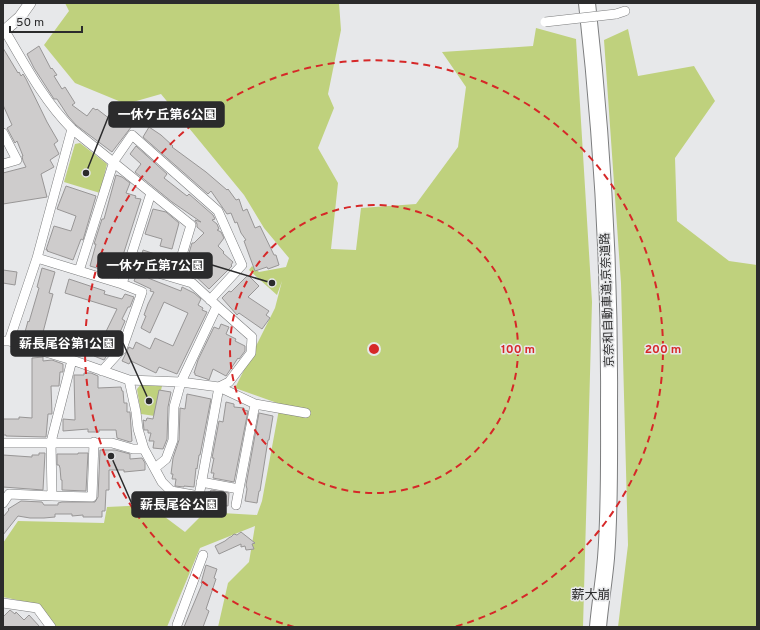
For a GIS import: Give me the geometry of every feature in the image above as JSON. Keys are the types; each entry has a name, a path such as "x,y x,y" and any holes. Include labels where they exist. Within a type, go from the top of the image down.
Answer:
{"highway":[{"name":"京奈和自動車道;京奈道路","path":"581,3 595,154 602,280 604,372 600,558 601,598"},
{"name":"京奈和自動車道;京奈道路","path":"587,3 602,153 609,365 609,472 606,559 598,627"}],"street":[{"path":"30,3 20,17 4,32 39,87 60,116 72,129 191,225 175,278"},
{"path":"545,22 620,13"},
{"path":"72,129 37,258 6,341 72,360 129,380 181,382 220,387 254,404 306,413"},
{"path":"3,133 17,160 3,164"},
{"path":"79,271 114,162 132,135 218,211 242,265 214,303 181,382 174,407 173,440 166,458 155,468"},
{"path":"122,284 151,193"},
{"path":"37,258 122,284 142,292 122,349 102,371"},
{"path":"128,264 192,283 252,337 251,353 229,382 220,387"},
{"path":"52,496 51,442 72,360"},
{"path":"129,380 138,429 144,449 162,482 171,491 199,496 220,387"},
{"path":"236,505 254,404"},
{"path":"3,503 9,494 92,497 94,442"},
{"path":"3,443 94,442 112,443 133,449 144,449"},
{"path":"202,482 239,489"},
{"path":"177,627 203,555"},
{"path":"3,603 37,608 51,627"}],"green space":[{"path":"65,3 339,3 341,30 328,94 334,108 318,148 338,183 331,249 356,250 361,208 416,204 458,147 466,87 442,52 533,46 536,28 576,39 592,302 583,627 218,627 228,583 249,562 255,526 200,548 167,627 56,627 36,604 3,597 3,543 18,521 104,523 107,507 149,505 185,532 205,512 257,515 262,501 280,404 235,388 275,308 282,281 277,295 249,270 252,266 259,272 286,267 289,258 264,228 244,195 161,94 126,104 75,83 44,45 69,11"},
{"path":"628,29 638,76 694,66 715,101 675,158 677,221 729,261 757,265 757,627 618,627 628,545 621,283 604,40"},
{"path":"80,143 107,164 100,193 64,182 75,144"},
{"path":"142,383 162,386 155,416 141,414 137,389"}],"building":[{"path":"39,46 51,69 52,68 57,75 54,76 62,89 65,87 75,103 72,105 87,116 93,108 96,110 97,109 119,126 119,117 128,117 135,122 112,152 76,125 57,99 54,99 34,68 27,54"},
{"path":"3,48 18,73 19,72 21,76 23,74 26,79 58,141 54,144 59,154 50,160 54,167 41,174 47,197 3,204 3,173 26,167 17,141 15,143 7,128 12,125 3,105"},
{"path":"149,127 161,135 173,146 172,147 206,172 227,190 228,189 236,200 239,199 243,211 247,209 255,228 260,226 274,255 276,255 279,265 268,269 267,267 255,271 244,241 246,240 241,233 237,222 235,223 231,213 227,214 211,191 208,194 143,137"},
{"path":"136,146 167,174 164,178 187,196 189,194 213,215 215,219 212,220 217,224 219,229 217,230 221,232 224,238 218,246 233,262 231,265 232,266 209,289 189,270 184,270 192,243 194,243 204,233 197,227 195,220 201,222 172,202 135,172 141,164 130,154"},
{"path":"116,175 122,177 130,183 126,193 136,196 135,198 141,199 117,274 90,266 96,244 94,244 102,219 104,219"},
{"path":"66,186 96,196 83,240 81,239 73,260 46,250 54,226 71,231 76,216 57,209"},
{"path":"153,209 166,212 179,223 172,249 160,246 162,239 145,234"},
{"path":"143,250 155,254 152,265 136,259 138,253 142,254"},
{"path":"42,268 55,272 49,293 53,294 42,336 25,332 39,288 37,287"},
{"path":"3,270 17,272 15,285 3,283"},
{"path":"137,273 149,276 148,278 181,291 182,287 194,293 201,299 198,305 203,308 202,310 207,312 177,374 159,367 156,373 131,361 129,364 122,361 129,347 133,349 136,342 150,349 155,338 173,346 188,313 164,302 150,333 141,328 146,316 144,315 154,292 134,281"},
{"path":"248,275 259,286 248,297 269,311 266,315 270,318 262,329 239,313 237,315 222,298 229,291 231,292"},
{"path":"69,279 105,291 104,294 122,299 125,294 134,297 130,307 128,307 122,319 125,321 117,339 104,360 94,356 117,309 65,293"},
{"path":"221,324 229,327 226,334 245,346 245,351 239,359 238,358 226,376 213,369 209,380 195,375 194,373 198,360 214,327 219,329"},
{"path":"43,357 43,361 52,360 63,364 63,372 60,372 59,386 51,386 52,414 48,414 46,437 3,435 3,419 19,419 19,417 32,418 32,358"},
{"path":"84,373 91,373 98,376 98,388 121,387 123,391 124,403 127,403 127,412 130,412 132,441 130,442 117,438 116,430 99,430 99,432 88,432 88,429 63,431 63,419 75,420 74,375 84,375"},
{"path":"159,390 171,392 168,407 167,439 163,449 153,448 154,441 149,441 151,433 148,433 148,430 144,430 143,420 146,421 147,418 153,419"},
{"path":"187,394 211,399 197,469 196,468 194,487 175,486 176,479 172,479 173,474 171,474 173,458 179,440 180,408 185,409"},
{"path":"226,402 234,404 234,407 244,408 244,410 248,411 234,482 213,478 214,473 211,473 214,458 212,458 219,421 223,422"},
{"path":"259,413 273,416 257,503 245,501 247,489 246,485"},
{"path":"100,450 115,450 130,454 130,459 142,458 145,463 145,470 124,472 124,470 109,470 109,490 106,490 105,511 102,511 102,517 83,517 83,515 72,516 72,514 55,514 55,517 44,518 18,516 3,535 3,517 9,510 8,509 21,501 42,502 44,505 58,505 58,503 62,502 95,502 98,497"},
{"path":"39,453 45,453 43,490 3,487 3,455 32,457 32,455 39,455"},
{"path":"88,453 86,491 62,490 60,468 59,465 57,465 57,454"},
{"path":"211,490 229,493 228,506 206,503 208,492"},
{"path":"241,532 255,543 252,544 254,549 246,550 245,546 241,547 241,544 219,554 215,546 234,534 237,535"},
{"path":"206,565 217,569 214,578 216,579 206,609 209,611 203,627 184,627 202,584"},
{"path":"10,610 15,614 16,612 24,620 29,615 40,627 3,627 3,617"}],"place":[{"name":"一休ケ丘第6公園","path":"86,173"},
{"name":"一休ケ丘第7公園","path":"272,283"},
{"name":"薪長尾谷第1公園","path":"149,401"},
{"name":"薪長尾谷公園","path":"111,456"}],"district":[{"name":"薪大崩","path":"591,594"}]}
